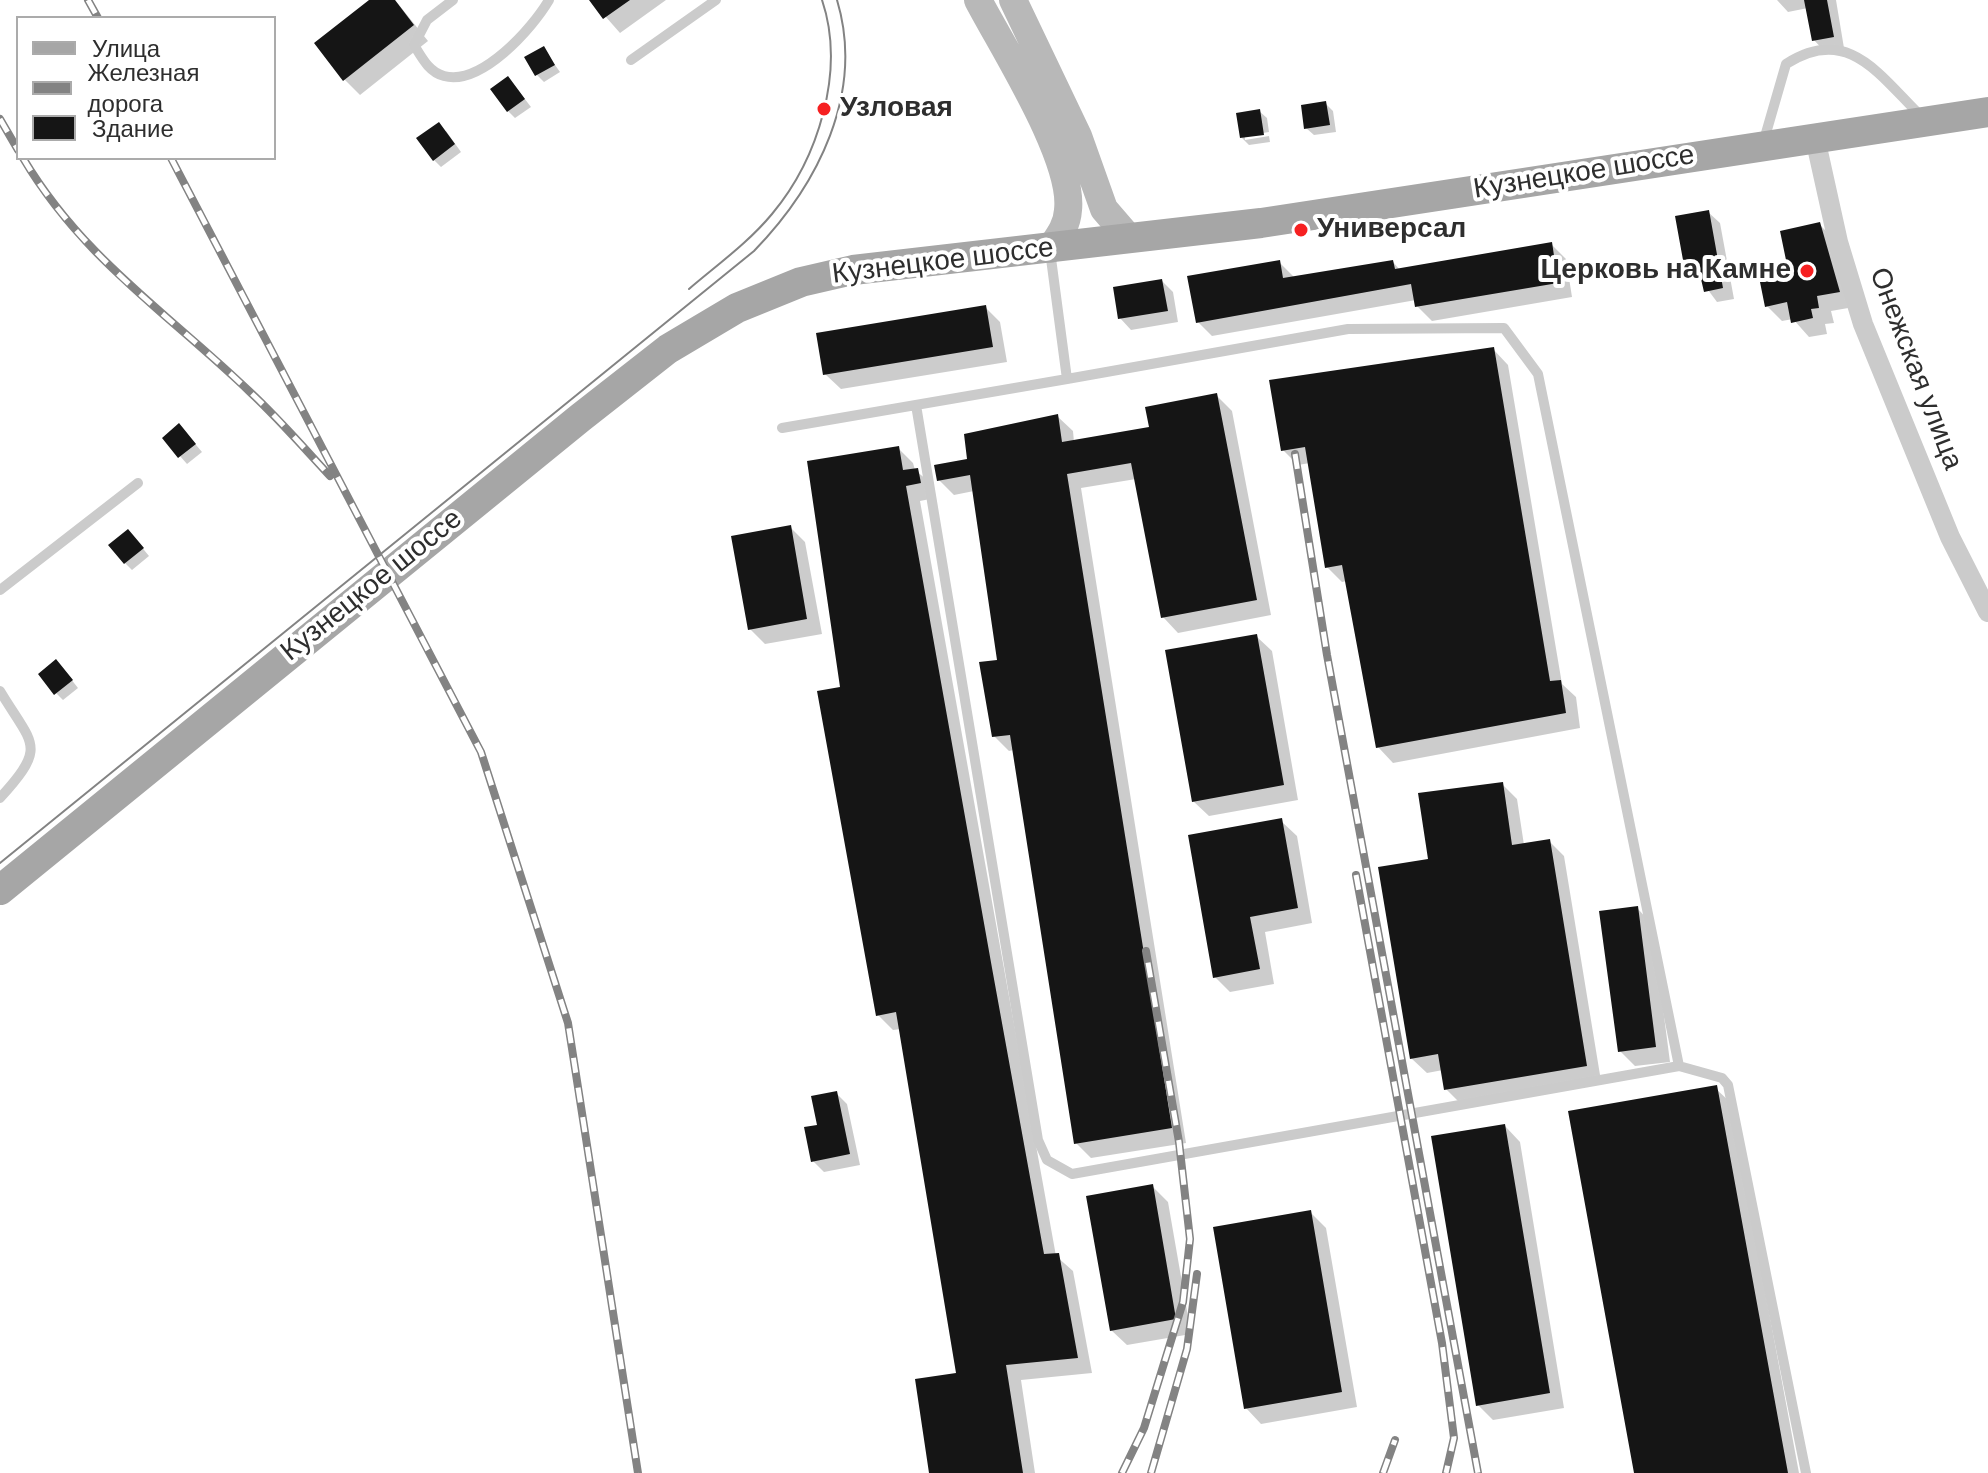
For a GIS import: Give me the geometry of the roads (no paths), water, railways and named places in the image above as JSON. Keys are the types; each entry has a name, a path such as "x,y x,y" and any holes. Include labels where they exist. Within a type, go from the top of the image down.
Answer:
{"main road":[{"path":"978,0 1062,168 1069,207 1065,225 1050,249"},
{"path":"1013,0 1078,136 1104,209 1129,238"},
{"name":"Кузнецкое шоссе","path":"0,890 580,418 695,333 755,299 801,282 883,265 1050,249 1261,223 1988,112"}],"street":[{"name":"Онежская улица","path":"1815,138 1838,242 1863,324 1950,537 1988,612"}],"lane":[{"path":"453,0 427,20 414,45 426,65 441,75 460,79 507,49 534,25 549,0"},
{"path":"631,60 716,0"},
{"path":"1763,145 1786,64 1801,54 1822,48 1841,49 1859,56 1925,120"},
{"path":"1050,249 1067,379"},
{"path":"782,428 1348,329 1504,328 1538,374 1679,1066"},
{"path":"916,405 1038,1140 1047,1160 1072,1174 1679,1066 1722,1078 1728,1085 1806,1473"},
{"path":"0,590 138,483"},
{"path":"0,691 31,739 31,759 23,773 0,798"}],"tram line":[{"path":"689,289 763,225 803,167 823,113 829,84 829,27 822,0"},
{"path":"0,863 754,251 798,197 830,136 840,103 845,69 844,35 837,0"}],"railway":[{"path":"88,0 97,16"},
{"path":"0,119 16,147"},
{"path":"24,160 72,226 100,256 260,402 330,476"},
{"path":"172,160 481,752 568,1023 638,1473"},
{"path":"1295,454 1327,655 1478,1473"},
{"path":"1356,875 1442,1343 1454,1438 1446,1473"},
{"path":"1122,1473 1144,1428 1183,1302 1190,1239 1179,1142 1146,951"},
{"path":"1151,1473 1187,1349 1197,1274"},
{"path":"1383,1473 1395,1440"}],"place":[{"name":"Узловая","path":"824,109"},
{"name":"Универсал","path":"1301,230"},
{"name":"Церковь на Камне","path":"1807,271"}]}
